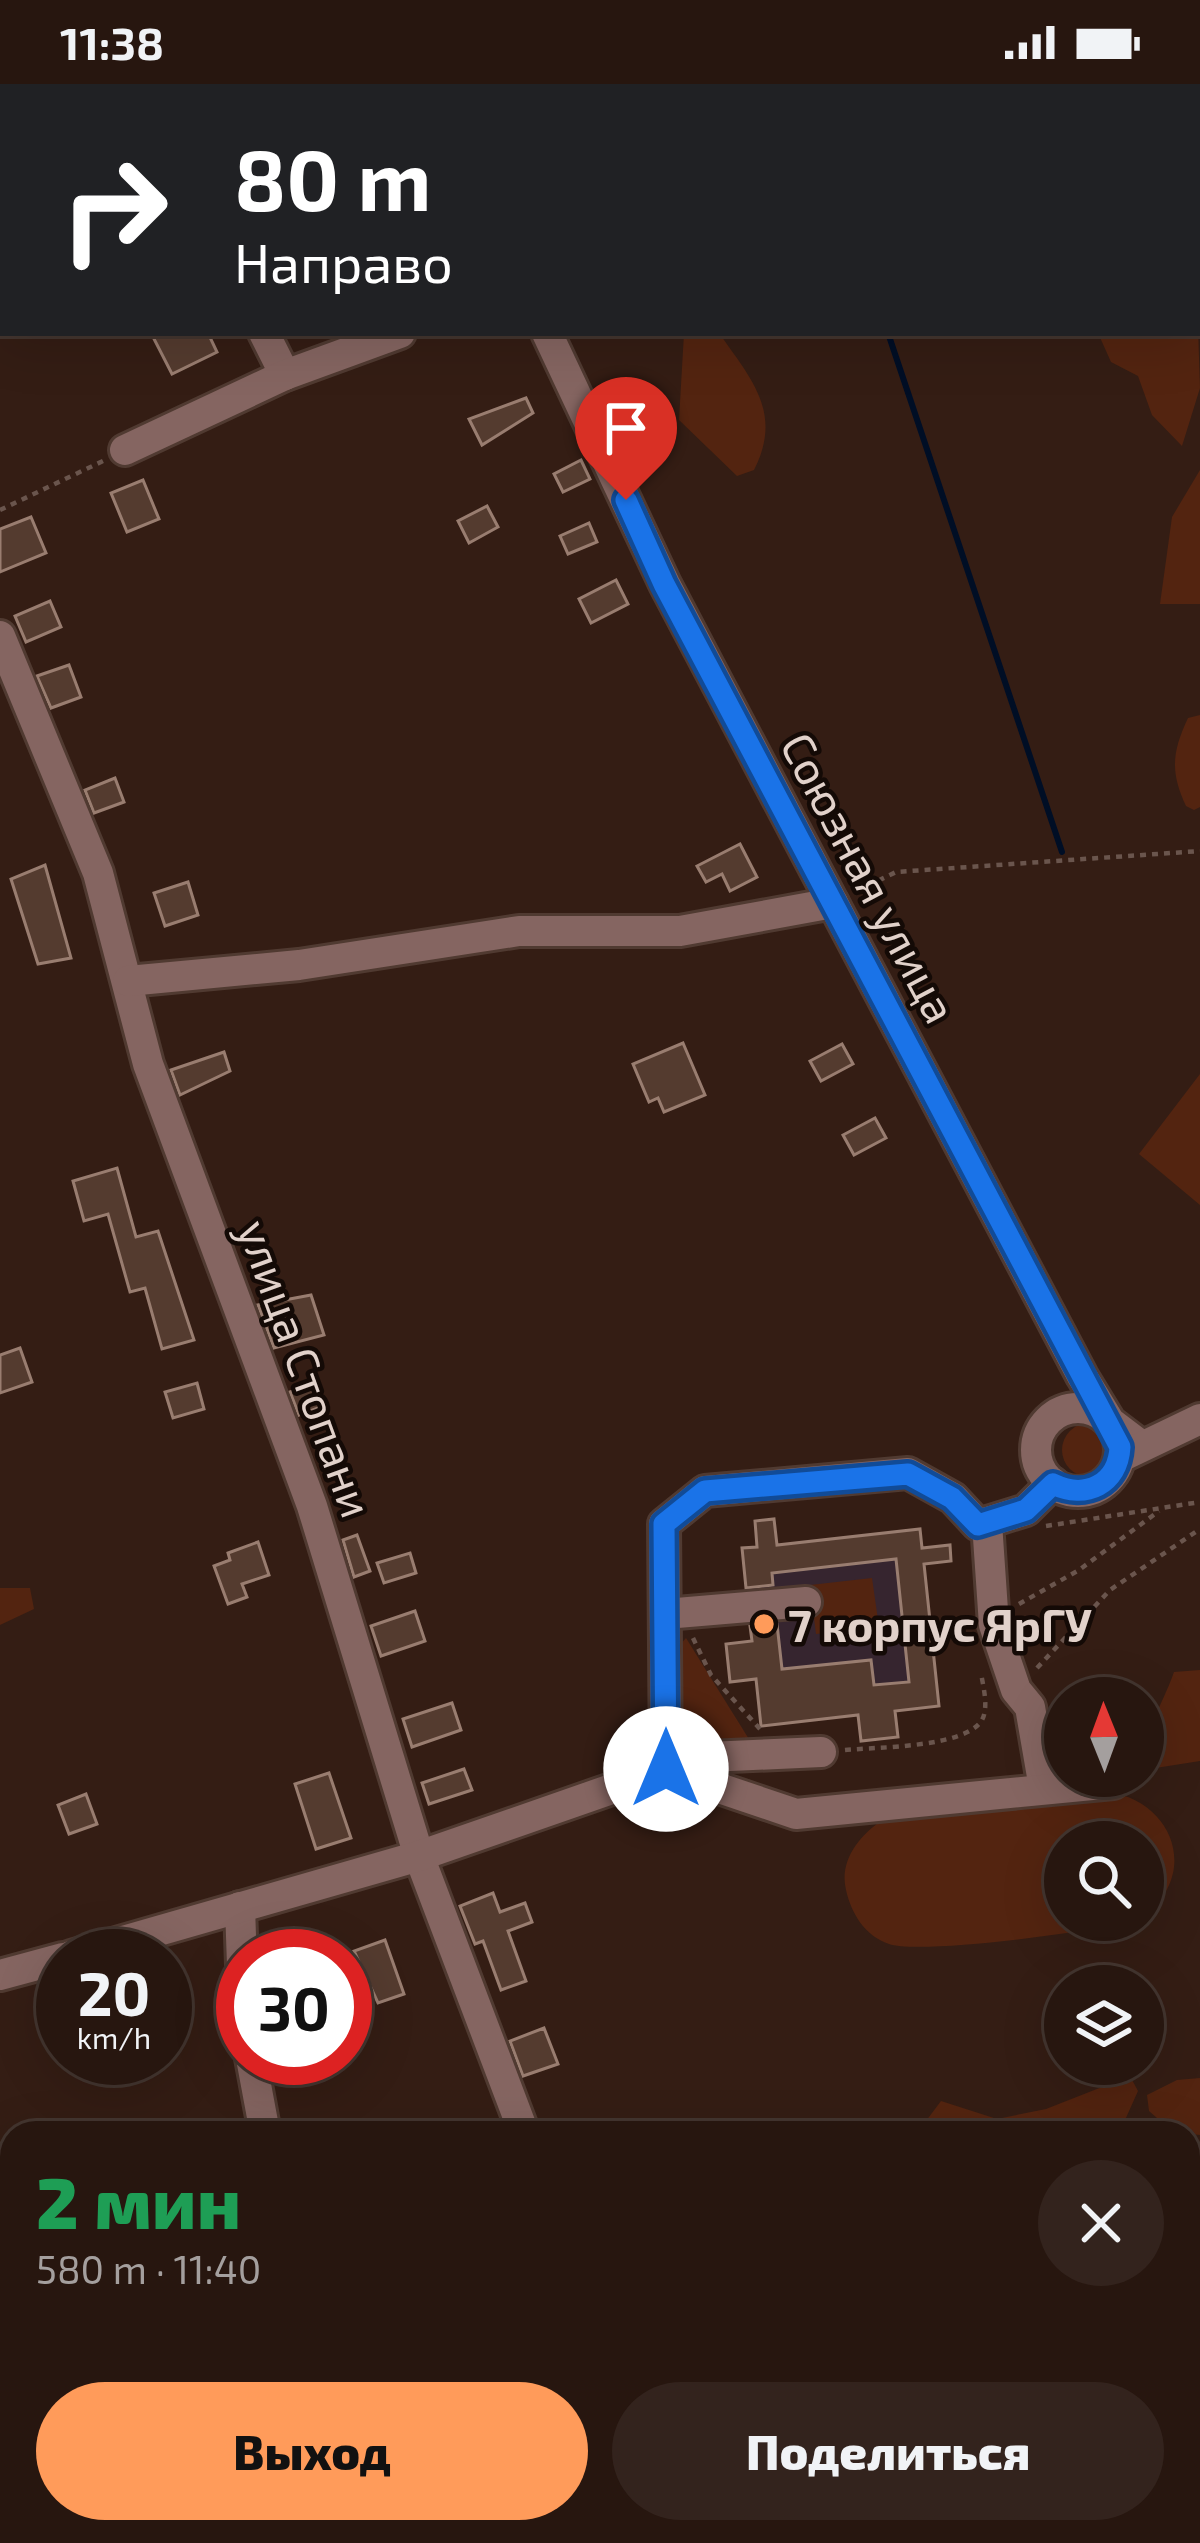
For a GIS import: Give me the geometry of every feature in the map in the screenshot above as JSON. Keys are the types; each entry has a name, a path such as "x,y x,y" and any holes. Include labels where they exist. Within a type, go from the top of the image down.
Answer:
{"street":[{"path":"266,336 285,375"},
{"path":"125,451 285,375 392,336"},
{"name":"Союзная улица","path":"549,336 664,584 1129,1452"},
{"name":"улица Стопани","path":"0,636 98,873 148,1064 312,1506 419,1856 519,2121"},
{"path":"128,982 299,965 519,931 680,931 833,903"},
{"path":"1110,1422 1099,1413 1073,1408 1048,1421 1036,1447 1038,1462 1053,1484 1066,1490 1093,1489 1129,1452 1200,1419"},
{"path":"666,1769 677,1623 664,1524 705,1491 908,1474 952,1498 978,1525 1026,1510 1053,1484"},
{"path":"666,1769 796,1814 1044,1788 1030,1707 1016,1690 994,1625 987,1522"},
{"path":"677,1623 806,1602"},
{"path":"164,1929 419,1856 708,1757 820,1752"},
{"path":"240,1907 241,1929"},
{"path":"0,1975 36,1965"},
{"path":"256,2085 263,2121"}],"path":[{"path":"0,510 125,451"},
{"path":"833,903 896,872 1200,851"},
{"path":"1032,1528 1200,1502"},
{"path":"994,1625 1164,1508"},
{"path":"985,1709 1016,1690 1110,1590 1200,1528"},
{"path":"677,1623 744,1716 767,1734"},
{"path":"820,1752 964,1736 981,1722 985,1709 980,1667"}],"shaded area":[{"path":"684,336 721,336 752,382 764,414 762,450 754,470 737,476 679,420"},
{"path":"1099,336 1198,336 1200,388 1182,446 1152,415 1138,376 1111,362"},
{"path":"1200,470 1200,604 1160,604 1172,517"},
{"path":"1200,715 1200,807 1194,810 1186,806 1181,794 1175,762 1188,718"},
{"path":"1200,1074 1200,1205 1139,1154"},
{"path":"1089,1423 1108,1431 1116,1450 1108,1469 1089,1477 1070,1469 1062,1450 1070,1431"},
{"name":"7 корпус ЯрГУ","path":"774,1519 778,1544 920,1529 922,1548 950,1545 951,1561 924,1565 939,1706 895,1711 898,1737 861,1741 857,1715 761,1726 756,1680 730,1682 726,1644 752,1640 742,1548 757,1546 755,1521"},
{"path":"872,1578 879,1627 816,1634 810,1585"},
{"path":"0,1588 30,1588 34,1609 0,1625"},
{"path":"686,1638 752,1744 683,1746 679,1646"},
{"path":"1200,1670 1200,1761 1164,1767 1164,1696 1174,1672"},
{"path":"1069,1797 1127,1797 1160,1821 1044,1821 1044,1936 907,1947 889,1944 860,1923 846,1890 848,1859 881,1821"},
{"path":"1164,1826 1172,1842 1171,1881 1164,1894"},
{"path":"1200,2078 1200,2121 1160,2121 1149,2111 1147,2095 1177,2080"},
{"path":"1107,2085 1135,2085 1138,2091 1125,2121 926,2121 941,2101 997,2119 1046,2109"}],"building":[{"path":"153,336 209,336 217,352 172,374"},
{"path":"526,398 533,413 482,445 469,419"},
{"path":"581,460 590,479 563,492 554,474"},
{"path":"143,480 159,519 127,532 111,493"},
{"path":"487,506 498,527 469,543 458,521"},
{"path":"31,517 46,553 0,572 0,529"},
{"path":"589,523 597,542 568,554 560,536"},
{"path":"616,580 628,604 591,623 579,599"},
{"path":"50,601 61,627 26,642 15,616"},
{"path":"69,665 81,697 51,708 37,676"},
{"path":"115,778 124,802 94,813 85,790"},
{"path":"740,844 757,877 730,891 722,874 706,882 697,866"},
{"path":"45,865 71,958 38,964 11,879"},
{"path":"188,882 198,915 165,926 154,893"},
{"path":"683,1043 705,1095 664,1112 658,1098 649,1102 633,1064"},
{"path":"842,1044 853,1064 821,1081 810,1061"},
{"path":"224,1052 230,1071 180,1095 171,1070"},
{"path":"875,1118 886,1138 854,1155 843,1135"},
{"path":"117,1168 136,1237 158,1231 194,1340 162,1349 145,1288 130,1292 108,1214 84,1221 73,1181"},
{"path":"311,1295 324,1335 274,1348 258,1305"},
{"path":"20,1348 32,1382 0,1393 0,1355"},
{"path":"197,1383 204,1409 173,1418 165,1392"},
{"path":"314,1384 321,1407 299,1415 290,1392"},
{"name":"7 корпус ЯрГУ","path":"774,1519 777,1545 920,1529 922,1548 950,1545 951,1561 924,1564 939,1706 895,1711 898,1737 861,1741 858,1715 761,1726 756,1679 730,1682 726,1644 752,1641 750,1626 777,1624 782,1669 871,1660 874,1685 909,1682 896,1559 772,1573 773,1585 746,1588 742,1548 757,1547 755,1521"},
{"path":"357,1535 370,1571 354,1577 343,1540"},
{"path":"258,1542 269,1575 242,1584 247,1597 228,1604 214,1566 230,1560 228,1553"},
{"path":"410,1553 416,1573 384,1583 377,1563"},
{"path":"415,1611 425,1641 381,1656 371,1626"},
{"path":"452,1703 461,1730 412,1747 403,1719"},
{"path":"464,1769 472,1790 429,1804 422,1783"},
{"path":"329,1773 351,1838 316,1849 295,1784"},
{"path":"86,1794 97,1824 69,1834 58,1805"},
{"path":"493,1893 500,1912 525,1903 532,1922 508,1931 526,1981 501,1990 483,1941 475,1944 460,1906"},
{"path":"385,1940 404,1994 378,2003 372,1990 372,1945"},
{"path":"544,2028 558,2064 523,2076 510,2041"}],"waterway":[{"path":"889,336 1062,852"}],"place":[{"name":"7 корпус ЯрГУ","path":"764,1624"}],"route":[{"path":"626,500 664,584 1082,1376 1117,1433 1120,1447 1114,1472 1104,1483 1079,1492 1053,1484 1026,1510 978,1525 952,1498 908,1474 705,1491 664,1524 666,1769"}]}
